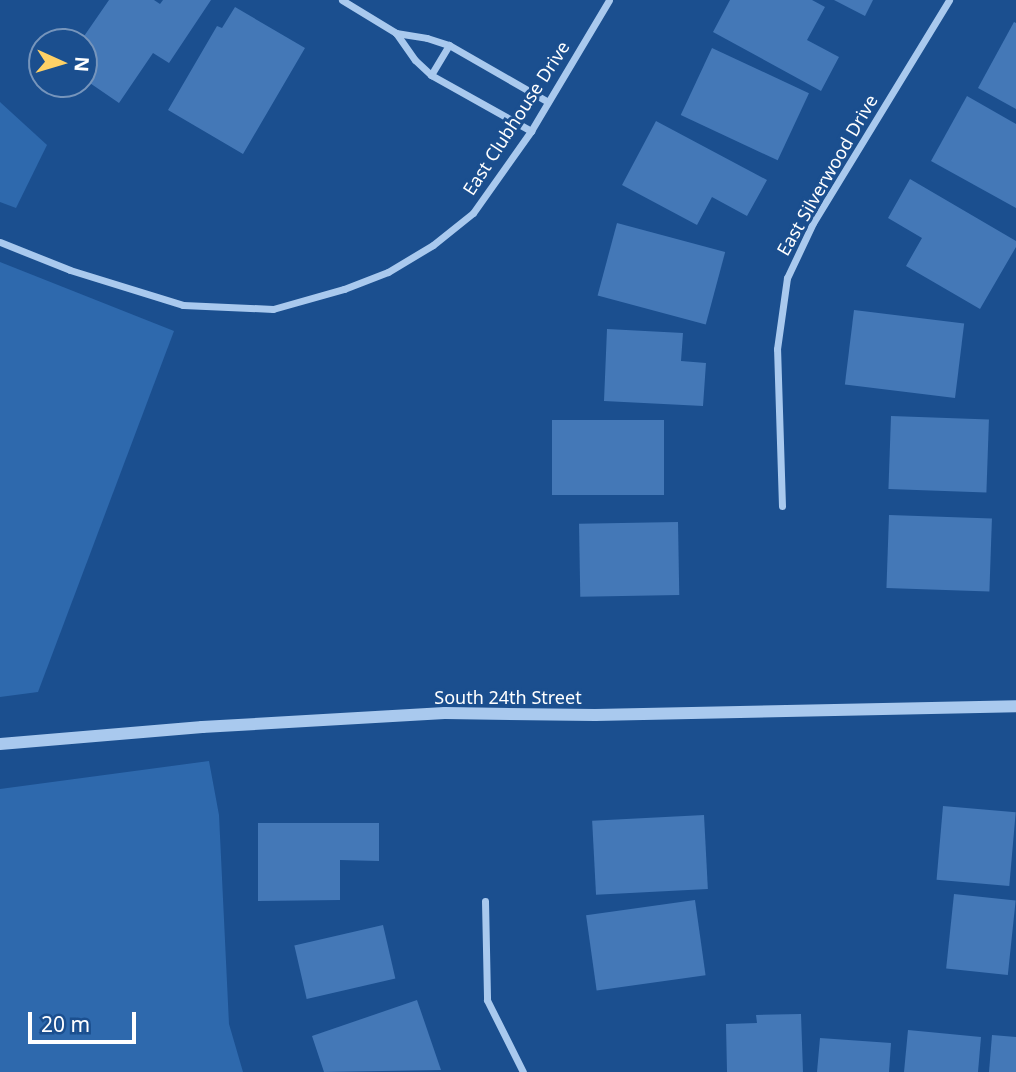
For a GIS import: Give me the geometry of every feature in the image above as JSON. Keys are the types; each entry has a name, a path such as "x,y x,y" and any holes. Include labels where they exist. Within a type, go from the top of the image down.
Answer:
{"street":[{"path":"342,0 396,33 428,38 449,45 548,102"},
{"name":"East Clubhouse Drive","path":"0,242 70,270 183,305 273,309 377,276 433,245 473,213 531,131 609,0"},
{"name":"East Silverwood Drive","path":"782,506 777,349 787,278 813,223 949,0"},
{"path":"396,33 415,60 432,75 531,131"},
{"path":"432,75 449,45"},
{"name":"South 24th Street","path":"0,744 202,727 445,713 595,715 1016,706"},
{"path":"485,901 487,1000 523,1072"}],"shaded area":[{"path":"0,102 47,145 16,208 0,202"},
{"path":"0,262 174,331 38,692 0,697"},
{"path":"209,761 219,815 229,1024 243,1072 0,1072 0,789"}],"building":[{"path":"109,0 154,0 160,4 163,0 211,0 169,63 153,53 119,103 98,89 98,28 90,28"},
{"path":"730,0 812,0 825,7 807,40 839,57 821,91 713,32"},
{"path":"834,0 873,0 865,16"},
{"path":"235,7 305,48 243,154 168,110 217,26 222,28"},
{"path":"1014,22 1016,23 1016,109 978,88"},
{"path":"712,48 809,93 778,160 681,115"},
{"path":"967,96 1016,124 1016,208 931,161"},
{"path":"656,121 767,180 747,216 712,197 697,225 622,185"},
{"path":"910,179 1016,241 1016,247 980,309 906,266 922,238 888,218"},
{"path":"617,223 725,252 706,324 598,295"},
{"path":"854,310 964,324 955,398 845,384"},
{"path":"607,329 683,333 681,361 706,363 703,406 604,401"},
{"path":"891,416 989,419 986,492 888,489"},
{"path":"552,420 664,420 664,495 552,495"},
{"path":"889,515 992,519 989,592 886,588"},
{"path":"678,522 679,595 580,597 579,524"},
{"path":"943,806 1016,812 1009,886 937,880"},
{"path":"704,815 708,889 596,895 592,821"},
{"path":"258,823 379,823 379,861 340,860 340,900 258,901"},
{"path":"954,894 1016,900 1008,975 946,969"},
{"path":"695,900 706,975 597,991 586,915"},
{"path":"383,925 395,979 307,999 294,945"},
{"path":"417,1000 441,1070 324,1072 312,1036"},
{"path":"801,1014 803,1072 727,1072 726,1024 757,1023 756,1015"},
{"path":"908,1030 981,1037 978,1072 904,1072"},
{"path":"992,1035 1016,1037 1016,1072 989,1072"},
{"path":"820,1038 891,1043 889,1072 817,1072"}]}
